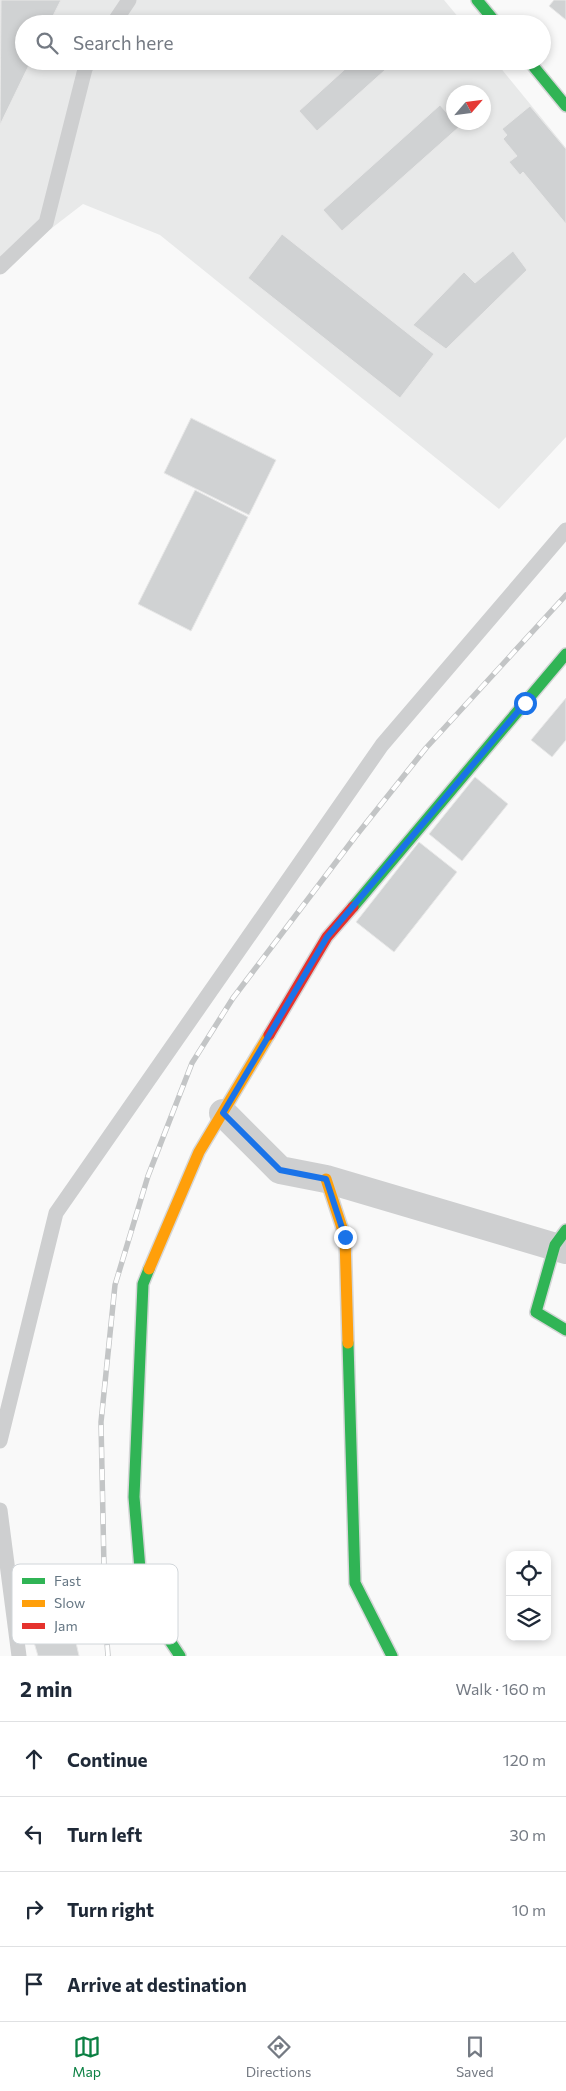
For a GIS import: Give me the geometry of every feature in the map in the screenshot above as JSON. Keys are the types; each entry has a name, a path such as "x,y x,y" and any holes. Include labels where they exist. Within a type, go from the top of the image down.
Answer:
{"street":[{"path":"477,0 490,15"},
{"path":"536,70 566,106"},
{"path":"140,1564 134,1497 143,1284 199,1152 327,937 566,654"},
{"path":"223,1113 280,1170 326,1179 562,1242 536,1312 566,1330"},
{"path":"326,1179 345,1237 355,1583 392,1656"},
{"path":"172,1644 180,1656"}],"lane":[{"path":"119,15 128,0"},
{"path":"0,267 46,224 85,70"},
{"path":"0,1441 56,1214 382,745 566,530"},
{"path":"0,1510 12,1602"}],"shaded area":[{"path":"0,0 444,0 456,15 15,15 15,70 502,70 566,148 566,437 499,509 160,235 83,204 0,268"}],"building":[{"path":"1,0 61,0 54,15 15,15 15,70 27,70 0,125"},
{"path":"554,0 566,0 566,20 549,6"},
{"path":"344,70 385,70 317,131 299,111"},
{"path":"440,105 446,112 446,130 456,130 342,231 323,210"},
{"path":"530,106 566,149 566,224 523,172 520,175 509,162 517,156 503,139 507,135 502,129"},
{"path":"282,234 434,354 400,398 248,278"},
{"path":"513,251 527,270 446,349 413,325 464,272 475,283"},
{"path":"191,418 276,460 249,515 164,473"},
{"path":"195,490 248,517 191,631 138,604"},
{"path":"566,698 566,740 552,757 531,740"},
{"path":"475,777 508,804 462,861 429,834"},
{"path":"419,842 457,872 394,952 356,922"},
{"path":"34,1644 76,1644 79,1656 38,1656"}],"railway":[{"path":"104,1564 101,1422 115,1285 148,1176 192,1063 233,998 355,837 426,748 566,595"},
{"path":"107,1644 108,1656"}],"traffic: fast":[{"path":"477,0 490,15"},
{"path":"536,70 566,106"},
{"path":"353,907 566,654"},
{"path":"566,1230 555,1245 536,1312 566,1330"},
{"path":"140,1564 134,1497 143,1284 149,1269"},
{"path":"348,1343 355,1583 392,1656"},
{"path":"172,1644 180,1656"}],"traffic: slow":[{"path":"149,1269 199,1152 269,1035"},
{"path":"326,1179 345,1237 348,1343"}],"traffic: jam":[{"path":"269,1035 327,937 353,907"}],"route":[{"path":"345,1237 326,1179 280,1170 223,1113 327,937 525,703"}]}
